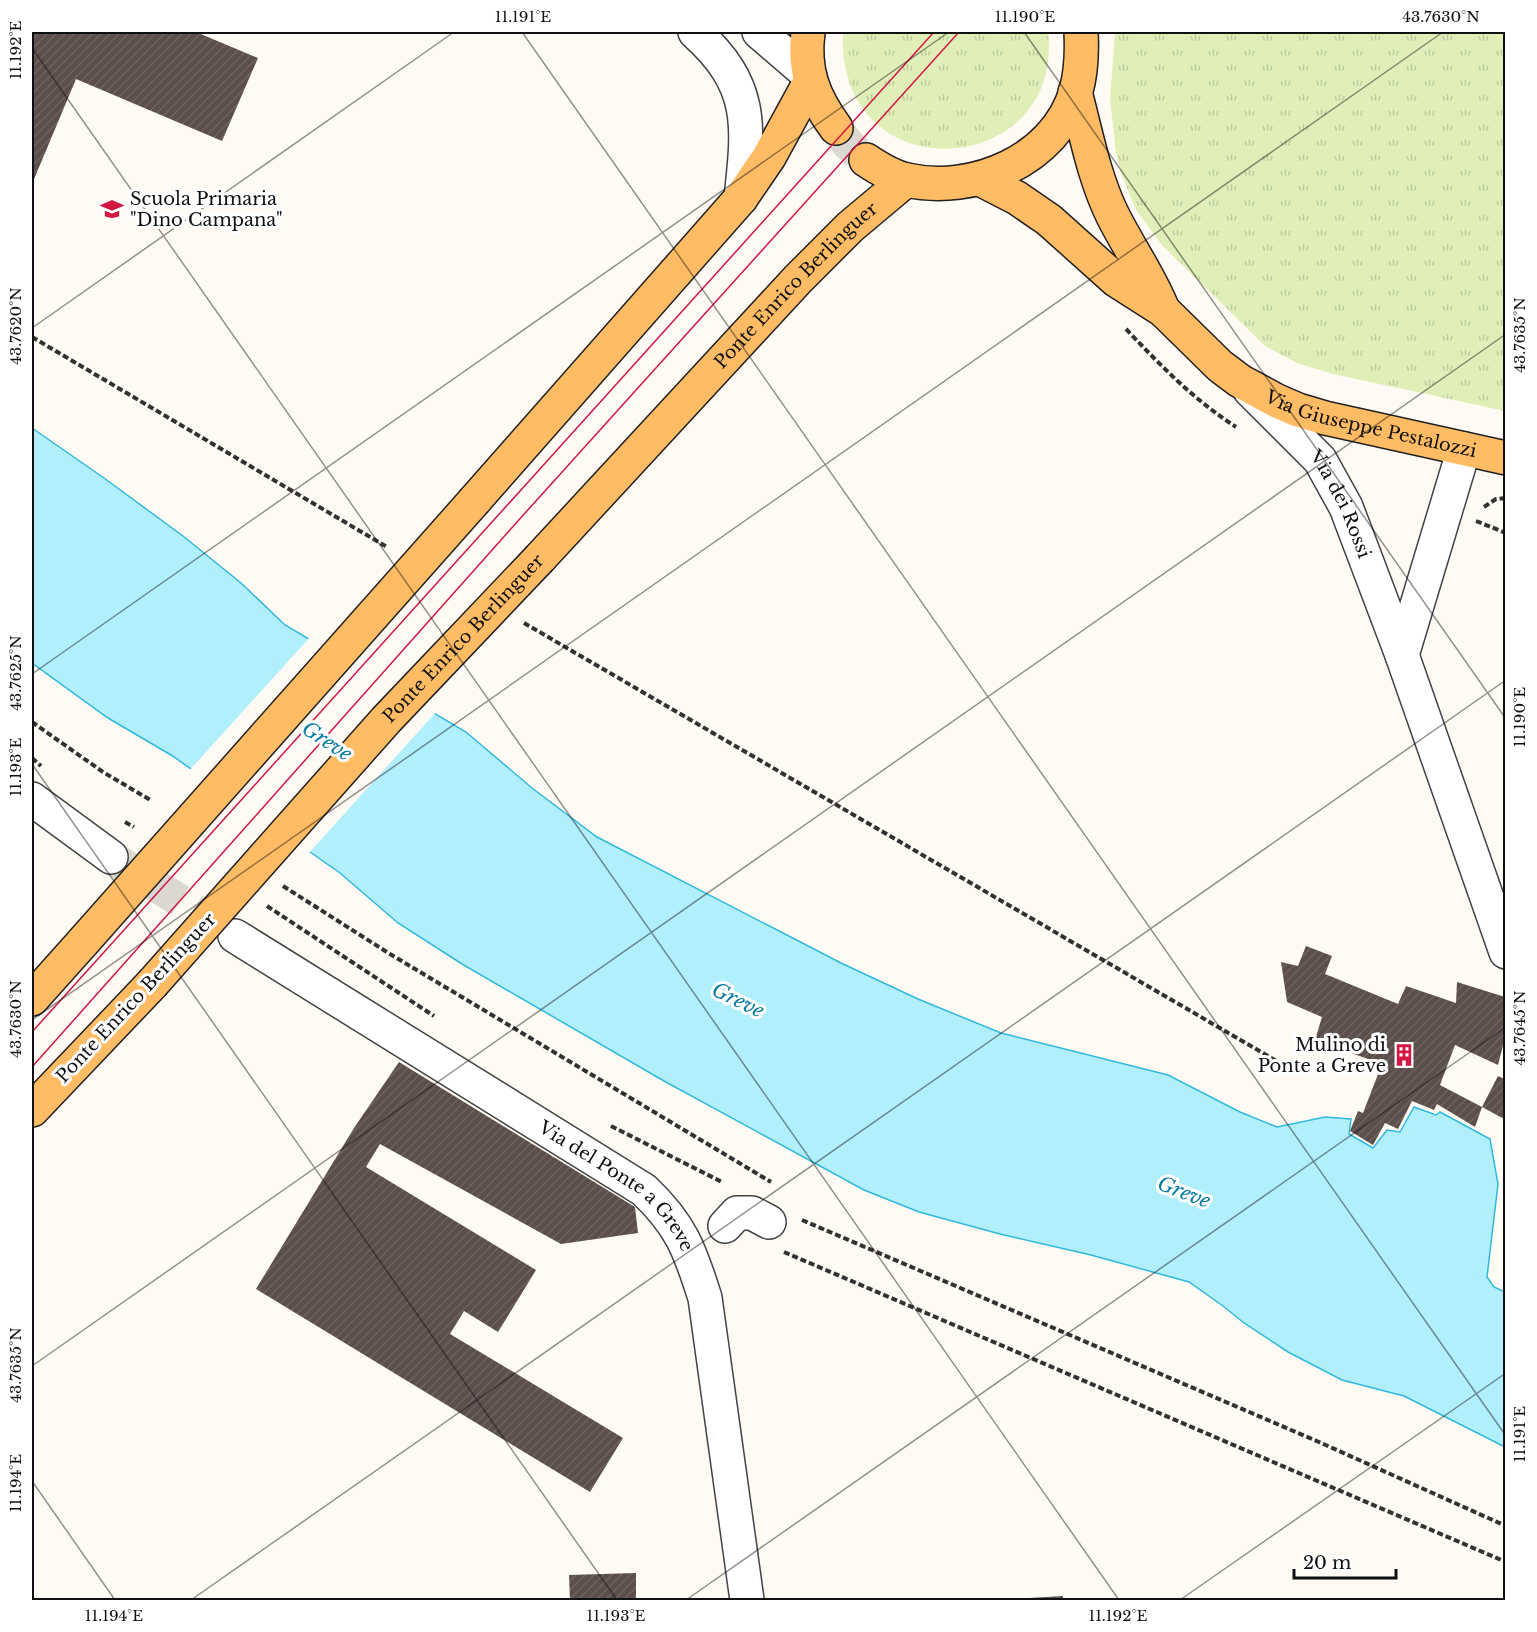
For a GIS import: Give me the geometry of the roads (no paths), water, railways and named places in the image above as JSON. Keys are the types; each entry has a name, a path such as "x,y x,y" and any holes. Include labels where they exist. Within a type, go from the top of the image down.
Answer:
{"main road":[{"path":"808,32 807,57 810,79 836,128"},
{"path":"866,160 906,180 941,184 980,179 1013,164 1039,147 1065,114 1076,92 1081,58 1081,32"},
{"path":"32,999 741,198 769,157 810,79"},
{"path":"1076,92 1100,186 1113,216 1154,287 1163,310"},
{"path":"980,179 1017,198 1049,220 1116,280 1163,310"},
{"name":"Ponte Enrico Berlinguer","path":"32,1110 152,984 386,720 540,558 798,279 850,227 906,180"},
{"name":"Via Giuseppe Pestalozzi","path":"1163,310 1220,366 1240,381 1298,410 1506,458"}],"street":[{"path":"695,32 721,58 737,86 741,100 747,147 741,198"},
{"path":"759,32 810,79"},
{"name":"Via dei Rossi","path":"1240,381 1320,460 1346,507 1402,655 1506,952"},
{"path":"1402,655 1464,449"},
{"path":"32,800 111,857"},
{"name":"Via del Ponte a Greve","path":"236,936 644,1190 665,1210 679,1231 693,1260 705,1298 747,1600"},
{"path":"725,1226 737,1213 752,1213 783,1230"}],"water":[{"name":"Greve","path":"32,428 183,536 241,583 285,625 466,732 532,788 597,837 841,963 918,999 1001,1033 1168,1075 1240,1112 1277,1127 1325,1117 1351,1119 1349,1134 1373,1148 1387,1130 1400,1132 1414,1107 1436,1115 1440,1112 1490,1139 1498,1184 1487,1277 1494,1287 1505,1292 1505,1447 1404,1396 1342,1380 1288,1352 1189,1282 919,1212 864,1190 664,1081 462,964 398,923 340,873 171,755 108,718 32,663"}],"tunnel":[{"path":"836,128 848,144 866,160"},
{"path":"111,857 234,935"}],"tram line":[{"path":"32,1032 934,32"},
{"path":"32,1067 517,522 959,32"}],"place":[{"name":"Scuola Primaria \"Dino Campana\"","path":"112,209"},
{"name":"Mulino di Ponte a Greve","path":"1404,1055"}]}
